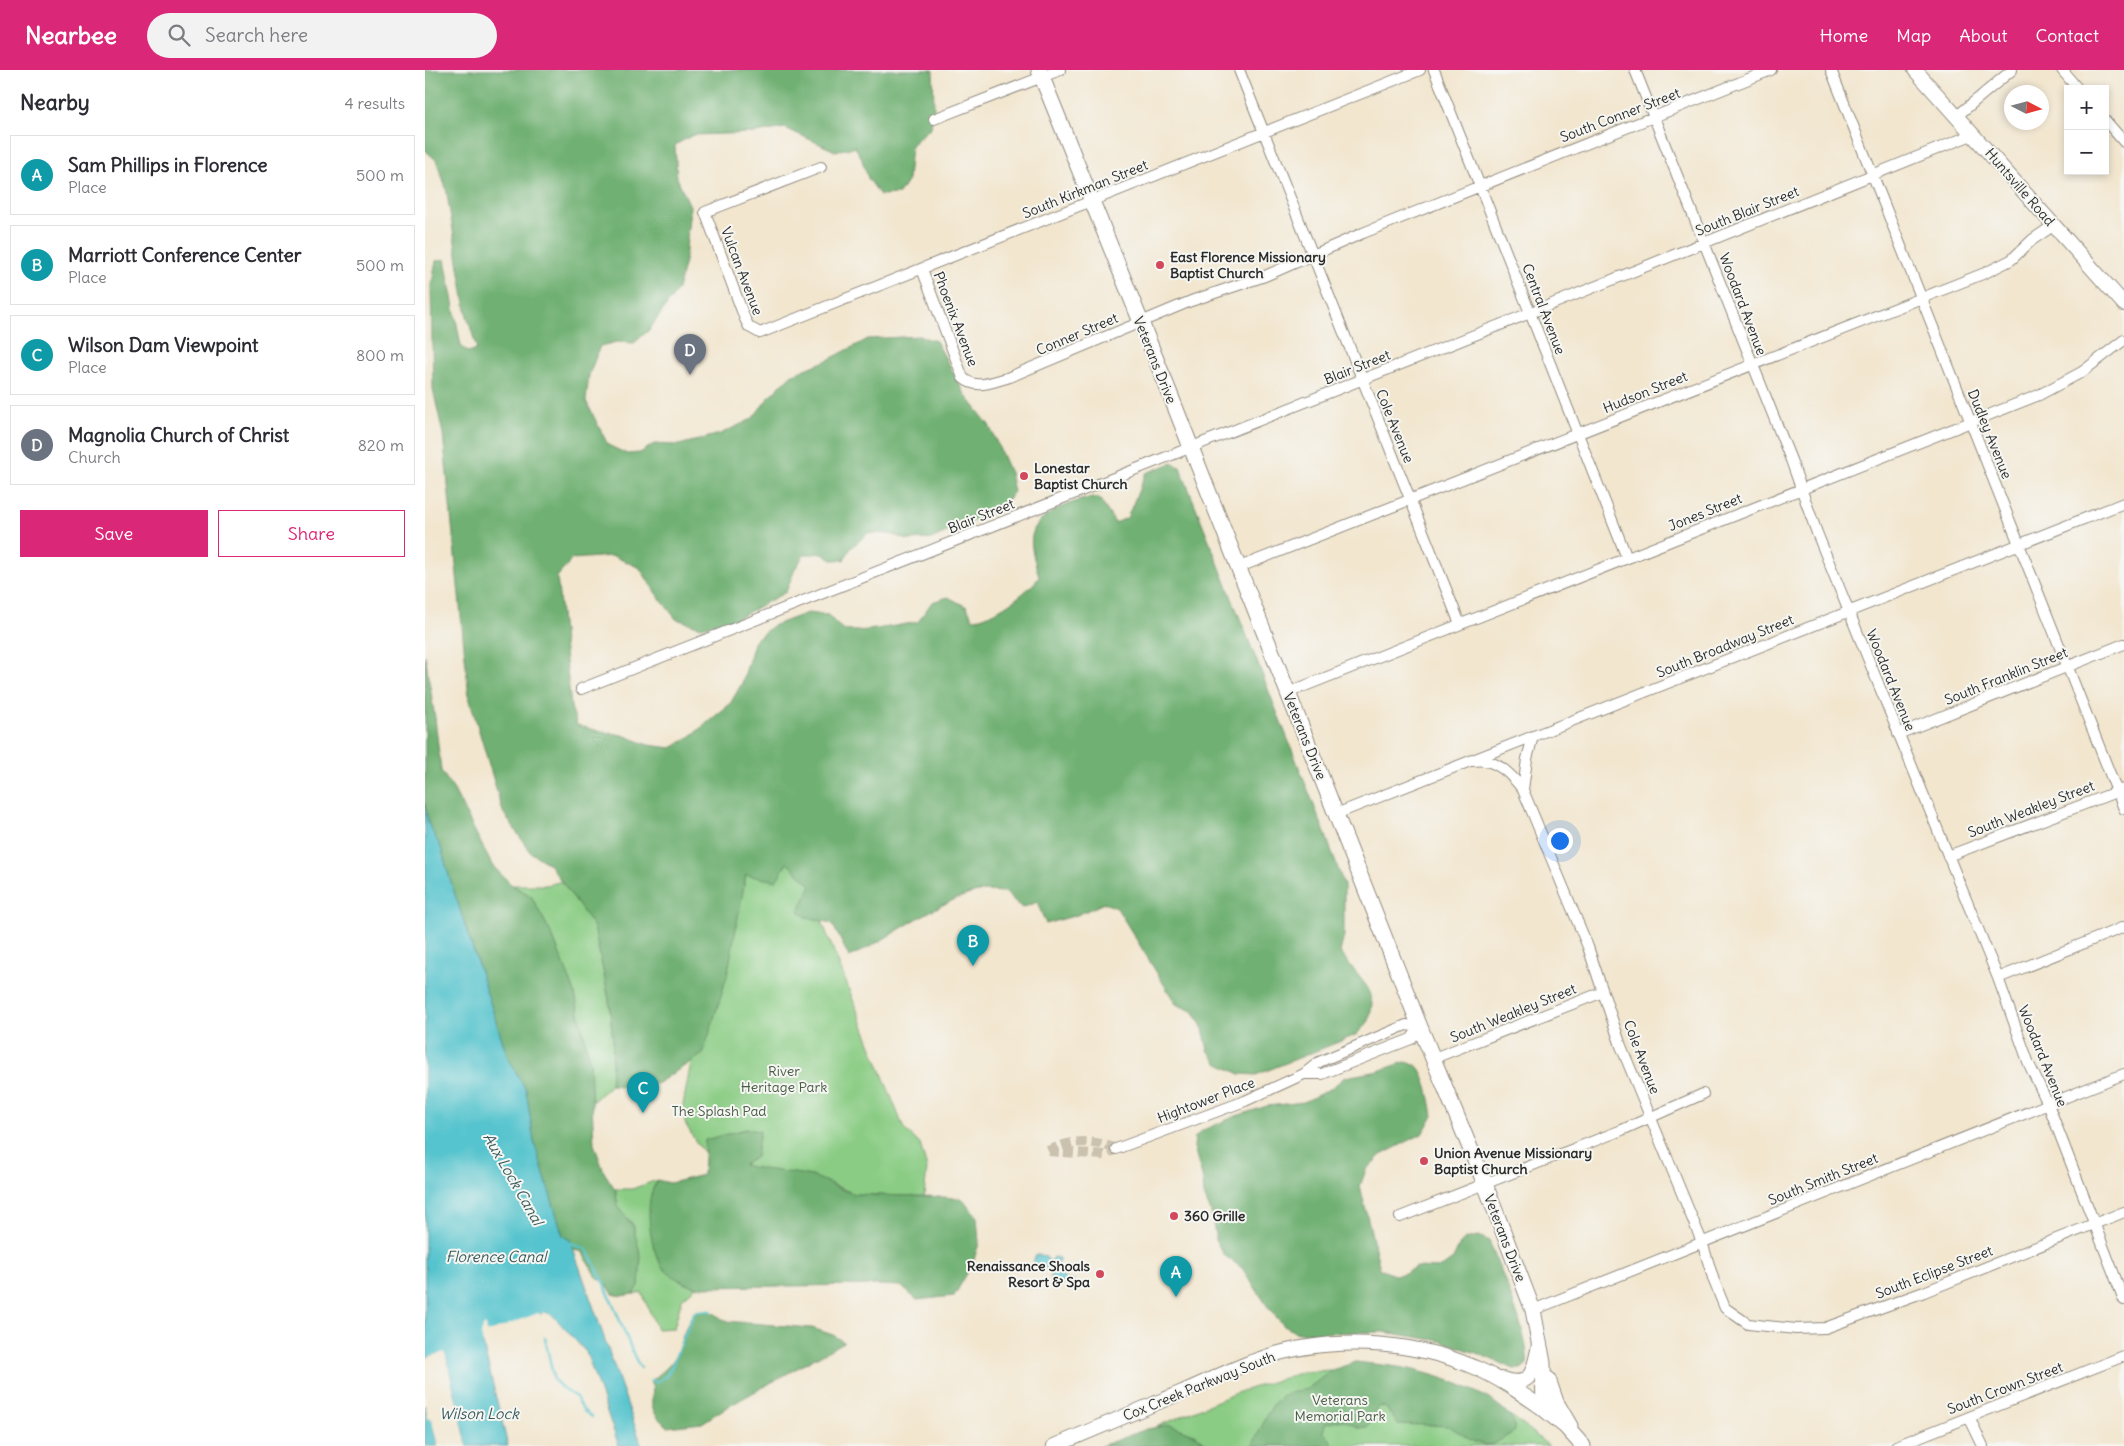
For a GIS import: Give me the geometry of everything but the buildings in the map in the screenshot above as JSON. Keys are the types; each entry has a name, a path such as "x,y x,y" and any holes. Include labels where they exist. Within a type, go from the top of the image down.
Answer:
{"main road":[{"name":"Huntsville Road","path":"1915,70 2124,304"},
{"name":"Veterans Drive","path":"1040,74 1420,1026 1485,1184 1533,1310 1540,1339 1543,1363 1544,1409"},
{"path":"1497,1378 1516,1382 1529,1377 1533,1372 1540,1339"},
{"name":"Cox Creek Parkway South","path":"1054,1446 1257,1359 1304,1348 1330,1345 1390,1345 1439,1355 1475,1367 1497,1378 1544,1409"},
{"path":"1543,1363 1556,1402 1583,1446"},
{"path":"1544,1409 1566,1427 1583,1446"}],"street":[{"path":"934,119 1040,74 1059,70"},
{"name":"Cole Avenue","path":"1239,70 1460,624"},
{"name":"South Kirkman Street","path":"760,334 1420,70"},
{"name":"Central Avenue","path":"1434,70 1627,558"},
{"name":"Woodard Avenue","path":"1635,70 1802,489 1817,533 1897,734 1998,978 2029,1064 2048,1104 2124,1300"},
{"name":"South Conner Street","path":"1480,186 1771,70"},
{"name":"Dudley Avenue","path":"1831,70 2068,667 2121,790 2124,808"},
{"path":"1957,116 2012,70"},
{"path":"2062,70 2075,85"},
{"path":"2109,125 2124,142"},
{"name":"South Blair Street","path":"1530,313 1974,134"},
{"name":"Vulcan Avenue","path":"760,334 749,327 745,319 705,212 821,167"},
{"name":"Conner Street","path":"963,378 971,385 980,386 1007,378 1191,301 1265,276 1312,254 1480,186"},
{"name":"Hudson Street","path":"1237,568 1985,273 2011,260 2033,240 2054,225"},
{"name":"Phoenix Avenue","path":"922,269 963,378"},
{"name":"Blair Street","path":"581,689 1530,313"},
{"name":"Jones Street","path":"1287,692 1971,422 2065,382 2082,372 2124,340"},
{"name":"South Broadway Street","path":"1336,814 2124,503"},
{"name":"South Franklin Street","path":"1897,734 2124,644"},
{"name":"Cole Avenue","path":"1523,790 1527,759 1533,736"},
{"name":"Cole Avenue","path":"1468,762 1481,760 1499,767 1514,779 1523,790 1588,947 1621,1046 1702,1242 1714,1281 1725,1308 1748,1324"},
{"name":"South Weakley Street","path":"1948,856 2121,790"},
{"path":"1998,978 2124,927"},
{"name":"South Weakley Street","path":"1434,1058 1603,992"},
{"name":"Hightower Place","path":"1116,1149 1245,1101 1304,1074 1319,1062 1406,1025 1420,1026"},
{"name":"Hightower Place","path":"1304,1074 1322,1074 1411,1039 1420,1026"},
{"name":"South Smith Street","path":"1533,1310 2124,1074"},
{"path":"1400,1218 1651,1118 1703,1094"},
{"name":"South Eclipse Street","path":"1748,1324 1796,1329 1825,1328 1924,1292 2124,1212"},
{"name":"South Crown Street","path":"1897,1446 2124,1356"},
{"path":"1969,1417 1983,1446"}],"green space":[{"path":"425,70 933,70 934,108 931,127 911,145 908,180 899,194 880,195 868,178 861,157 855,147 835,151 785,128 756,133 693,135 675,145 677,178 690,206 685,261 678,289 649,330 634,343 617,342 600,346 589,375 586,401 608,445 627,454 640,453 654,444 679,445 720,434 752,419 769,397 791,375 830,359 868,339 919,336 936,341 966,396 989,425 1010,473 1014,492 999,509 931,539 908,540 890,534 868,533 851,548 844,560 832,560 821,553 804,555 795,569 786,592 736,619 701,627 676,619 655,592 640,568 613,556 572,559 557,577 571,707 577,725 623,735 648,745 672,748 691,736 730,704 742,683 755,640 772,626 807,613 828,615 845,630 859,631 918,622 932,602 948,597 967,607 973,619 989,615 1009,604 1027,590 1039,577 1031,543 1033,532 1043,518 1061,507 1072,503 1099,498 1115,523 1127,518 1146,473 1172,463 1180,467 1344,885 1344,936 1340,952 1368,988 1372,1004 1369,1021 1356,1035 1256,1075 1240,1074 1217,1063 1208,1050 1203,1029 1194,1012 1176,1004 1117,908 1104,903 1077,915 1046,924 1037,902 1022,908 1005,892 978,892 961,897 928,912 849,957 832,923 806,917 799,911 811,885 787,863 776,881 746,875 727,976 703,1054 658,1083 637,1088 611,1085 613,1043 609,999 594,927 549,864 530,852 503,812 469,697 443,434 433,389 431,288 436,261 445,259 461,346 468,352 477,349 467,316 446,188 436,160 425,150"},
{"path":"425,655 441,771 454,790 492,865 512,885 531,896 552,935 574,990 590,1064 594,1144 604,1172 615,1189 618,1206 633,1226 641,1257 639,1286 634,1294 621,1296 613,1294 606,1284 596,1277 582,1251 572,1248 570,1240 563,1236 534,1142 526,1090 508,1058 441,848 429,825 425,805"},
{"name":"River Heritage Park","path":"824,821 812,896 904,1129 920,1144 927,1168 924,1197 855,1194 812,1176 727,1178 697,1144 685,1123 683,1105 694,1046 737,867"},
{"path":"562,881 594,927 609,999 613,1043 611,1085 591,1103 590,1064 574,990 552,935 531,896 512,885 547,885"},
{"path":"1405,1062 1415,1064 1420,1069 1433,1116 1422,1134 1381,1155 1366,1170 1360,1186 1380,1269 1394,1275 1403,1274 1416,1267 1440,1268 1453,1259 1460,1244 1465,1239 1479,1236 1489,1241 1524,1337 1527,1364 1521,1369 1514,1369 1441,1341 1384,1332 1298,1333 1284,1326 1268,1307 1242,1268 1224,1255 1216,1241 1211,1212 1204,1196 1203,1180 1194,1147 1195,1137 1203,1130 1236,1116 1267,1106 1304,1102 1330,1089 1345,1077 1378,1071"},
{"path":"746,1129 760,1131 756,1157 743,1165 811,1176 852,1193 962,1199 977,1217 979,1243 973,1263 954,1296 917,1300 901,1286 877,1285 696,1287 668,1273 656,1255 651,1234 649,1212 651,1193 657,1180 670,1183 703,1175 705,1140"},
{"path":"657,1180 651,1194 684,1283 696,1287 682,1299 674,1328 657,1329 642,1293 634,1294 639,1285 634,1226 618,1206 615,1189 632,1189"},
{"path":"697,1311 711,1311 725,1321 812,1328 833,1335 844,1342 702,1423 667,1427 658,1418 653,1409 653,1393 650,1382 673,1361 689,1320"},
{"path":"1356,1362 1408,1369 1435,1376 1473,1390 1506,1411 1513,1420 1515,1431 1494,1444 1485,1445 1472,1441 1449,1426 1398,1424 1385,1407 1379,1406 1367,1427 1359,1428 1344,1420 1325,1424 1323,1432 1330,1439 1332,1446 1252,1446 1273,1404 1282,1395 1307,1389 1332,1370"},
{"name":"Veterans Memorial Park","path":"1343,1369 1483,1402 1513,1417 1549,1446 1111,1446 1236,1393 1303,1372"},
{"path":"1170,1425 1194,1434 1210,1446 1101,1446 1147,1429"}],"water":[{"name":"Florence Canal","path":"425,805 429,825 441,848 508,1058 526,1090 534,1142 563,1236 570,1240 642,1446 619,1446 586,1352 552,1315 543,1312 541,1315 485,1337 483,1344 508,1446 467,1446 445,1353 425,1358"},
{"path":"1039,1254 1046,1257 1050,1262 1053,1257 1059,1258 1059,1261 1053,1266 1065,1279 1074,1281 1073,1286 1063,1284 1053,1286 1050,1277 1053,1271 1051,1268 1038,1269 1033,1264 1035,1256"},
{"path":"425,1405 428,1418 431,1418 438,1446 425,1446"}],"pier":[{"path":"543,1312 552,1315 585,1352 583,1353 550,1317 544,1315 544,1324 487,1339 486,1344 483,1344 481,1334 484,1325 486,1326 487,1333 538,1313 541,1315"},
{"path":"445,1352 467,1446 464,1446 443,1355 425,1360 425,1358"},
{"path":"425,1403 430,1416 434,1417 441,1446 438,1446 431,1418 428,1419"}],"waterway":[{"path":"571,1243 586,1249 592,1259 641,1368"},
{"path":"651,1380 657,1382 666,1376 694,1313 697,1311 711,1311"},
{"path":"545,1338 554,1380 563,1389 576,1397 584,1411 592,1417"}],"tunnel":[{"path":"1048,1151 1057,1147 1082,1142 1090,1142 1116,1149"},
{"path":"1049,1151 1105,1155 1116,1149"}],"place":[{"name":"East Florence Missionary Baptist Church","path":"1160,265"},
{"name":"Magnolia Church of Christ","path":"690,375"},
{"name":"Lonestar Baptist Church","path":"1024,476"},
{"name":"Marriott Conference Center","path":"973,966"},
{"name":"Wilson Dam Viewpoint","path":"643,1113"},
{"name":"Union Avenue Missionary Baptist Church","path":"1424,1161"},
{"name":"360 Grille","path":"1174,1216"},
{"name":"Renaissance Shoals Resort & Spa","path":"1100,1274"},
{"name":"Sam Phillips in Florence","path":"1176,1297"}],"park label":[{"name":"The Splash Pad","path":"719,1111"}],"water label":[{"name":"Aux Lock Canal","path":"513,1179"},
{"name":"Wilson Lock","path":"479,1414"}]}
